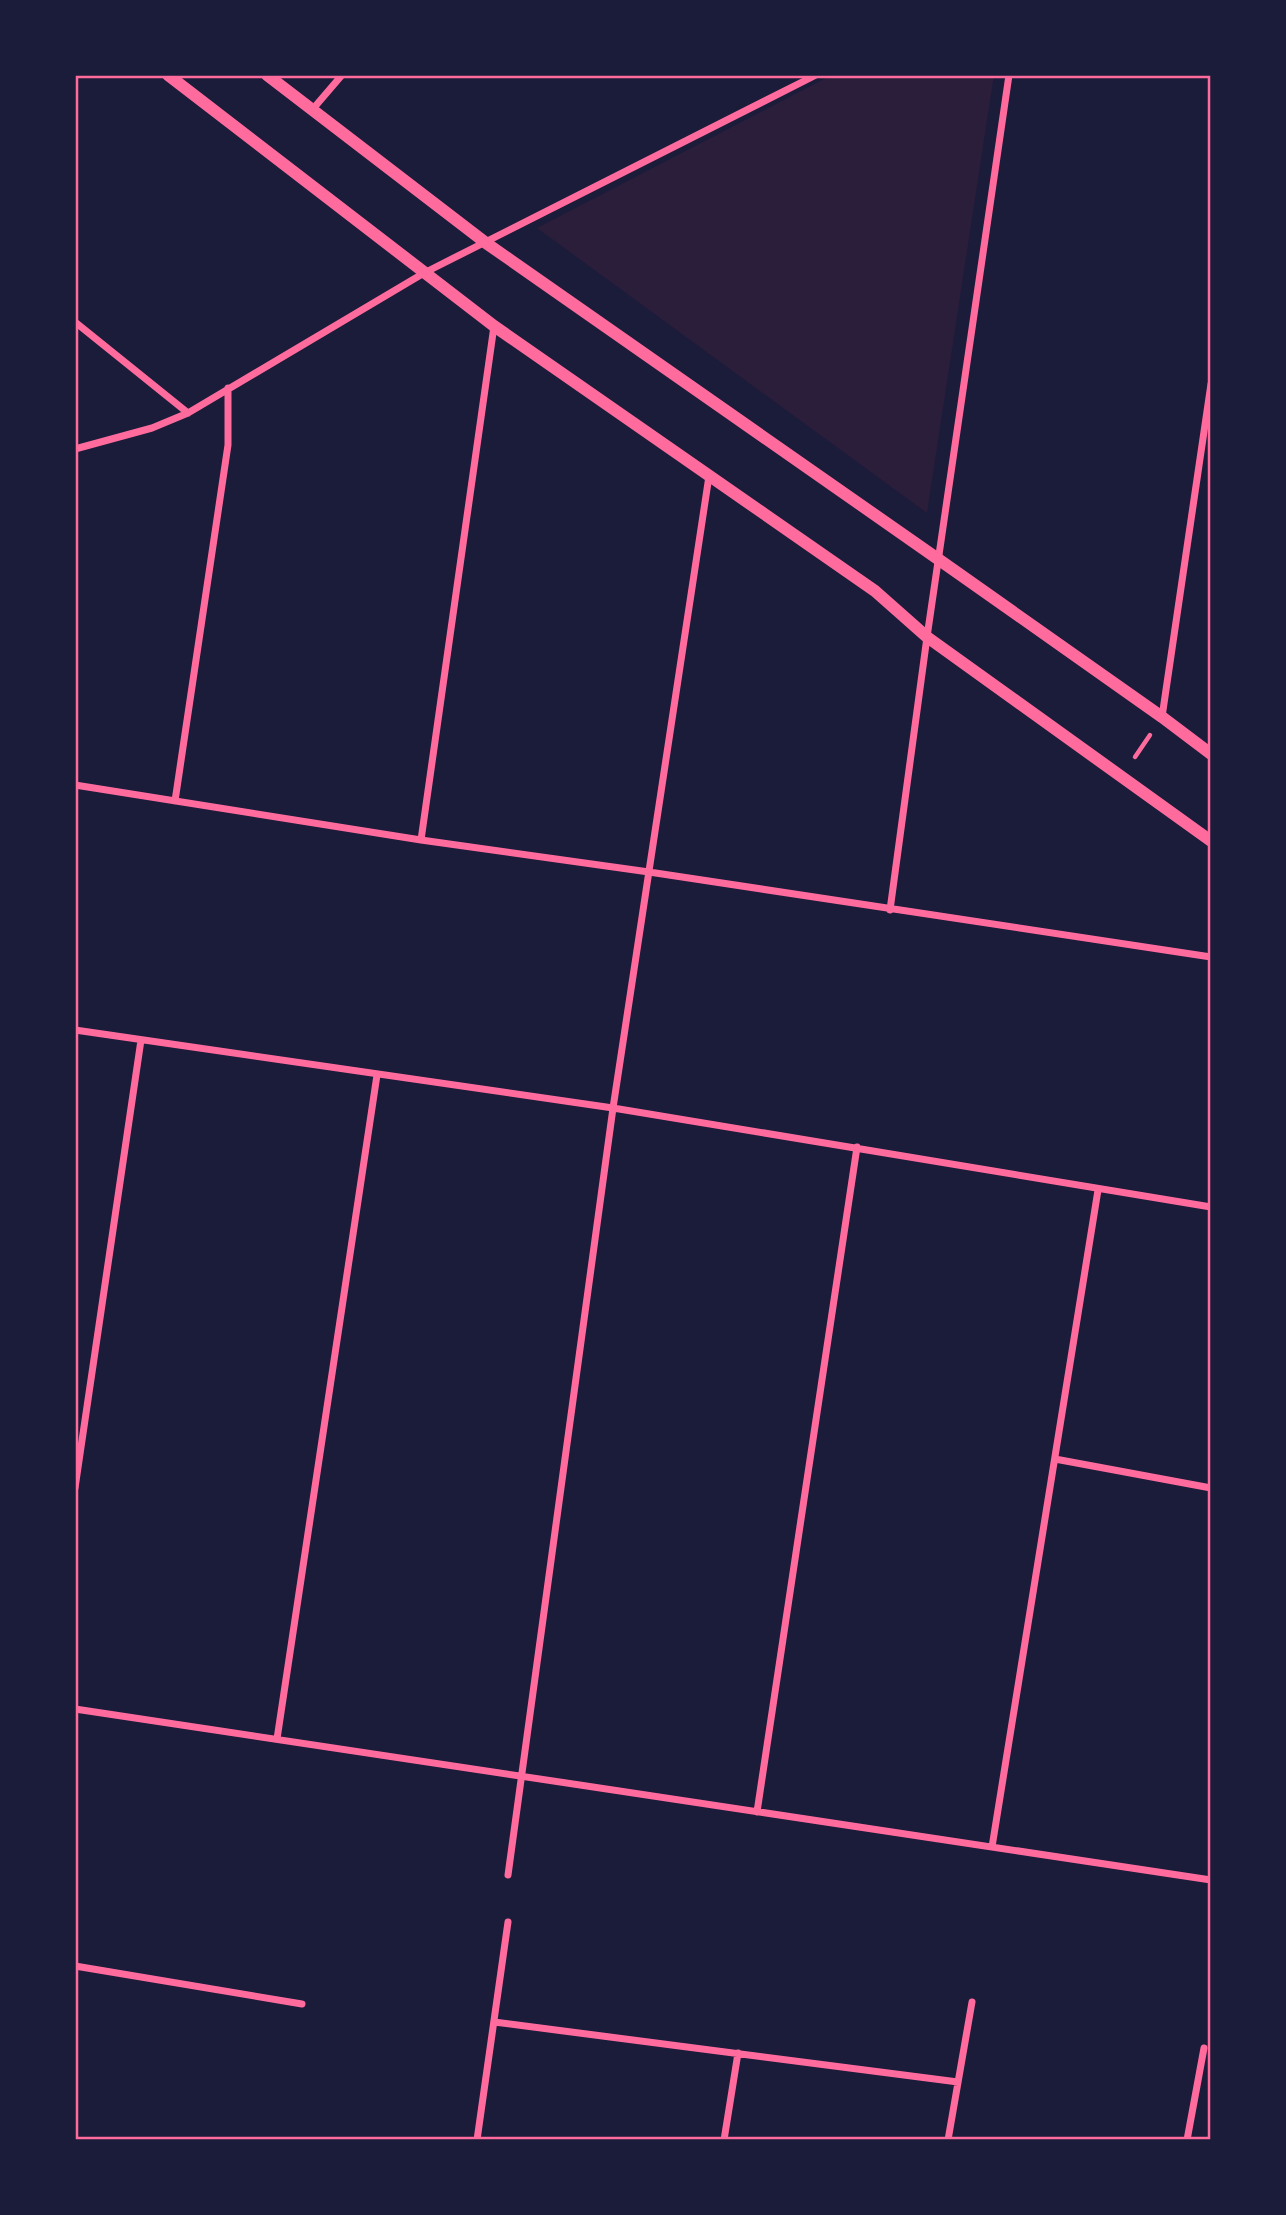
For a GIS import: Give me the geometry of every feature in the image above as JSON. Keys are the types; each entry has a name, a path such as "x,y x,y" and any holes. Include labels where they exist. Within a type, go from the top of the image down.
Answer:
{"street":[{"path":"168,75 494,326 875,591 927,637 1211,841"},
{"path":"267,75 486,243 939,559 1211,754"},
{"path":"312,110 342,75"},
{"path":"75,449 152,428 188,412 424,273 816,75"},
{"path":"890,910 1009,75"},
{"path":"75,322 188,412"},
{"path":"421,840 494,326"},
{"path":"1162,717 1211,384"},
{"path":"175,801 228,445 228,388"},
{"path":"508,1875 613,1108 709,475"},
{"path":"75,785 421,840 1211,957"},
{"path":"75,1030 613,1108 1211,1207"},
{"path":"75,1488 141,1040"},
{"path":"277,1739 377,1075"},
{"path":"757,1812 857,1147"},
{"path":"992,1847 1098,1189"},
{"path":"1055,1459 1211,1488"},
{"path":"75,1709 1211,1880"},
{"path":"477,2140 508,1922"},
{"path":"75,1965 302,2004"},
{"path":"948,2140 972,2002"},
{"path":"494,2022 958,2081"},
{"path":"1187,2140 1204,2049"},
{"path":"724,2140 738,2053"}],"path":[{"path":"1122,776 1162,717"}],"shaded area":[{"path":"832,75 994,75 927,513 537,228"}]}
